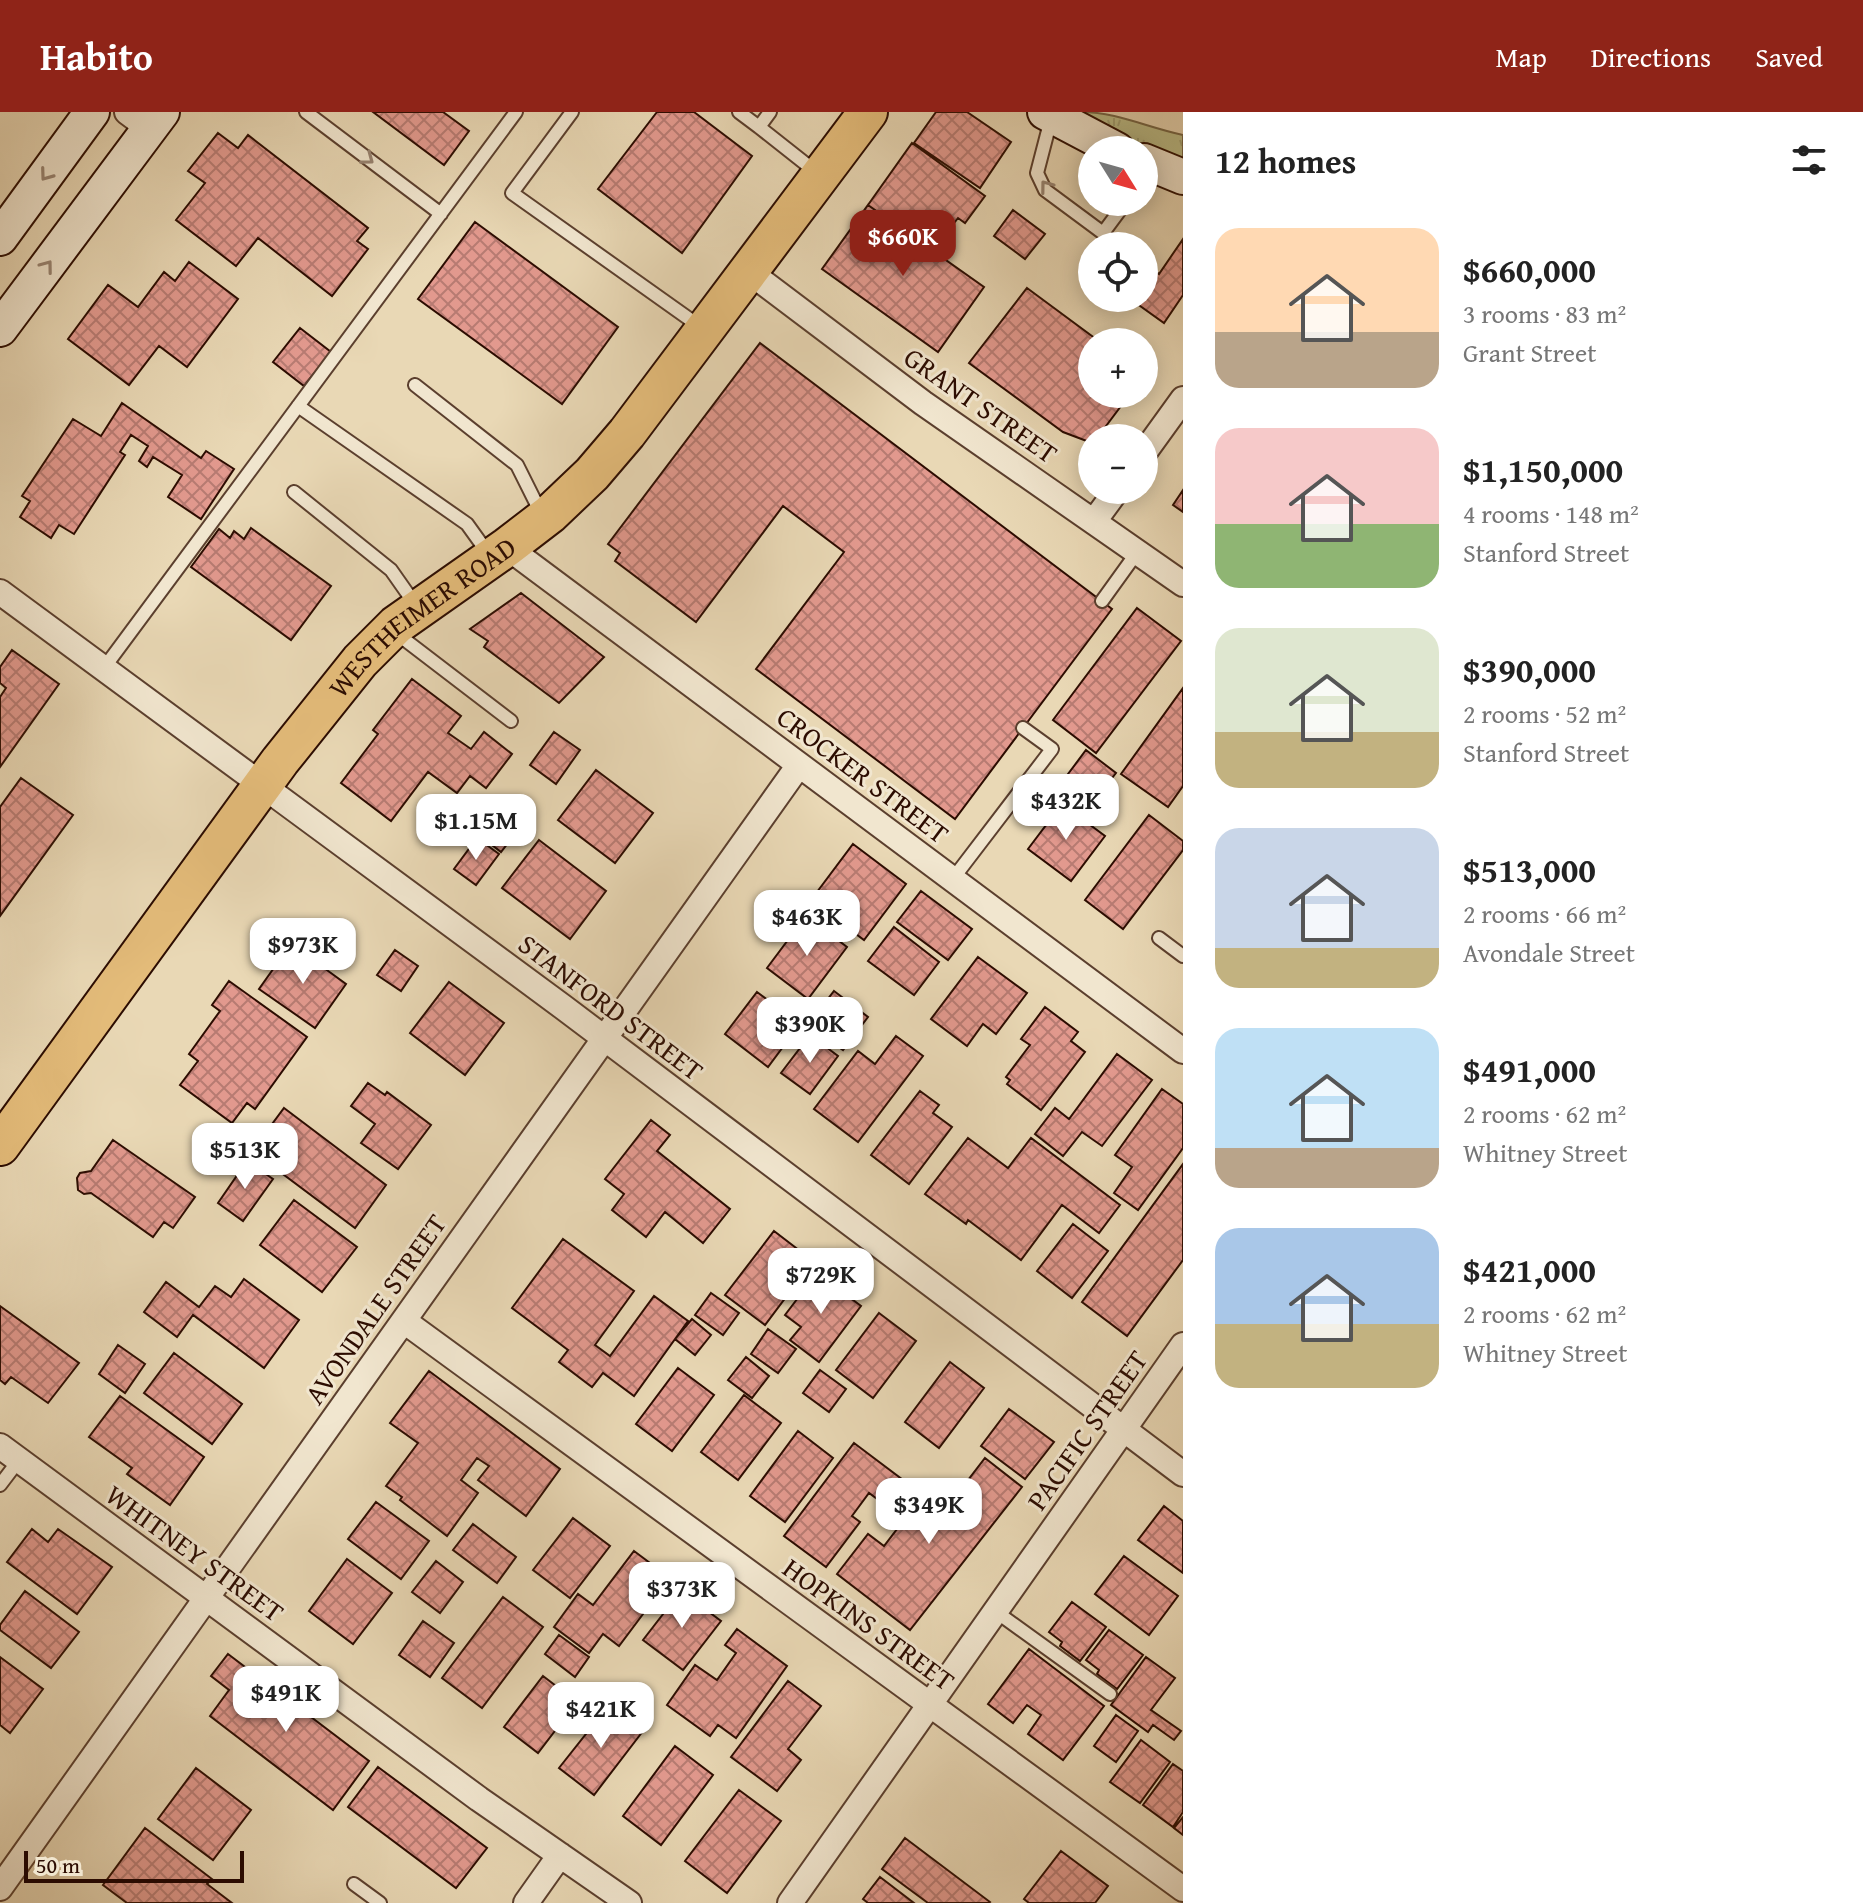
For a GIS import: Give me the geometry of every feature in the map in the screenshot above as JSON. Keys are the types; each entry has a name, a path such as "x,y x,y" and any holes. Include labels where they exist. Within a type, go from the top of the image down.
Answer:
{"main road":[{"name":"WESTHEIMER ROAD","path":"0,1146 262,785 360,661 405,620 544,518 592,474 627,433 868,112"}],"street":[{"path":"0,238 92,112"},
{"path":"1049,114 1091,136"},
{"path":"0,329 146,118"},
{"name":"GRANT STREET","path":"748,271 923,403 1183,584"},
{"path":"1158,434 1183,399"},
{"path":"1095,520 1107,504"},
{"name":"CROCKER STREET","path":"500,553 799,765 1183,1051"},
{"name":"STANFORD STREET","path":"0,592 605,1039 1183,1474"},
{"name":"AVONDALE STREET","path":"0,1888 799,765"},
{"name":"HOPKINS STREET","path":"404,1321 1183,1889"},
{"name":"PACIFIC STREET","path":"790,1903 1183,1345"},
{"name":"WHITNEY STREET","path":"9,1453 479,1799 629,1903"},
{"path":"526,1903 560,1855"}],"lane":[{"path":"306,112 441,214"},
{"path":"104,668 516,112"},
{"path":"572,112 512,193 704,330"},
{"path":"739,112 820,175"},
{"path":"759,127 770,112"},
{"path":"1049,114 1037,173 1045,190 1078,214"},
{"path":"1080,216 1103,233 1116,216"},
{"path":"415,385 517,465 544,518"},
{"path":"298,406 467,524 500,553"},
{"path":"294,492 391,570 405,620 511,721"},
{"path":"1102,601 1138,551"},
{"path":"952,880 1052,749 1023,728"},
{"path":"1159,938 1183,956"},
{"path":"0,1485 9,1453"},
{"path":"995,1611 1110,1694"},
{"path":"354,1884 380,1903"}],"green space":[{"path":"1082,112 1120,117 1183,135 1183,165 1158,154 1158,136 1117,136 1080,115"}],"building":[{"path":"373,112 443,112 469,131 444,165"},
{"path":"657,112 694,112 752,156 682,253 598,189"},
{"path":"936,112 967,112 1011,142 980,188 914,143"},
{"path":"218,133 238,148 248,135 368,228 357,241 368,249 332,296 258,238 236,266 176,220 205,183 188,171"},
{"path":"912,143 985,196 965,223 958,218 931,250 868,205"},
{"path":"868,205 984,287 938,352 822,269"},
{"path":"1013,210 1045,234 1025,259 994,236"},
{"path":"475,222 618,327 562,404 418,299"},
{"path":"1183,239 1183,295 1164,323 1149,312 1158,312 1159,274"},
{"path":"189,262 238,299 187,367 159,346 129,385 68,339 108,285 138,307 164,272 175,281"},
{"path":"1027,288 1081,328 1078,328 1078,408 1120,408 1108,424 1078,424 1078,438 1063,432 969,363"},
{"path":"300,328 331,352 304,386 273,362"},
{"path":"760,343 1112,609 955,819 756,669 844,552 783,506 696,622 615,561 620,553 608,544"},
{"path":"122,403 201,458 206,451 234,469 201,519 168,497 182,475 153,457 147,467 139,461 148,446 131,435 120,452 125,455 74,534 59,525 51,538 20,517 30,501 22,496 73,419 101,436"},
{"path":"1183,490 1183,512 1173,505"},
{"path":"251,528 331,586 291,640 191,567 219,529 230,538 234,531 244,539"},
{"path":"521,593 604,657 559,703 484,647 488,641 470,629"},
{"path":"1137,608 1181,641 1096,753 1053,720"},
{"path":"12,650 59,684 0,767 0,697 6,688 0,683 0,667"},
{"path":"412,679 461,716 448,733 471,749 484,732 512,754 486,788 470,776 457,793 428,772 391,821 341,783 378,734 373,730"},
{"path":"1183,688 1183,786 1168,807 1121,774"},
{"path":"554,732 580,750 556,784 530,765"},
{"path":"1086,750 1116,773 1094,801 1065,778"},
{"path":"596,770 653,813 615,863 558,820"},
{"path":"21,778 73,815 0,916 0,807"},
{"path":"494,804 522,825 501,852 474,831"},
{"path":"1062,804 1105,836 1071,881 1028,849"},
{"path":"1149,815 1183,841 1183,850 1123,929 1085,900"},
{"path":"477,838 499,854 476,885 454,869"},
{"path":"539,840 606,891 570,939 502,888"},
{"path":"853,844 906,884 864,940 811,900"},
{"path":"921,891 972,929 948,960 897,922"},
{"path":"806,916 847,947 808,999 767,968"},
{"path":"894,927 939,962 914,995 868,961"},
{"path":"291,944 346,984 315,1028 259,989"},
{"path":"395,950 418,966 401,991 377,975"},
{"path":"978,957 1027,993 996,1034 983,1024 967,1046 931,1019"},
{"path":"229,981 307,1037 255,1109 247,1103 232,1123 180,1085 198,1061 189,1054 220,1011 212,1005"},
{"path":"449,982 504,1023 465,1075 410,1033"},
{"path":"834,991 868,1017 843,1050 808,1025"},
{"path":"757,992 800,1024 768,1067 725,1034"},
{"path":"1045,1007 1078,1032 1071,1041 1085,1052 1041,1110 1007,1084 1010,1080 1006,1077 1030,1045 1021,1039"},
{"path":"810,1035 838,1056 810,1094 781,1073"},
{"path":"896,1036 923,1056 858,1142 814,1109 858,1051 875,1064"},
{"path":"1117,1054 1152,1080 1102,1146 1082,1132 1063,1156 1035,1134 1055,1108 1069,1119"},
{"path":"368,1083 385,1095 387,1092 431,1125 398,1169 361,1143 375,1124 351,1106"},
{"path":"1162,1089 1183,1104 1183,1148 1138,1210 1114,1193 1132,1167 1115,1155"},
{"path":"920,1091 939,1105 933,1113 952,1127 909,1184 871,1155"},
{"path":"284,1108 386,1185 355,1228 252,1151"},
{"path":"651,1120 670,1135 657,1151 730,1209 703,1243 665,1212 646,1237 612,1210 624,1194 605,1179"},
{"path":"968,1138 1008,1168 1031,1138 1120,1205 1099,1233 1062,1205 1021,1260 968,1220 966,1224 925,1194"},
{"path":"113,1140 195,1197 173,1228 164,1222 153,1237 91,1193 84,1194 78,1190 80,1173 91,1171"},
{"path":"247,1161 273,1179 243,1221 218,1203"},
{"path":"1183,1164 1183,1260 1127,1336 1082,1302"},
{"path":"294,1200 357,1247 322,1292 260,1245"},
{"path":"1073,1224 1108,1251 1072,1298 1037,1271"},
{"path":"774,1231 813,1261 765,1325 725,1295"},
{"path":"563,1239 634,1291 595,1345 610,1356 654,1296 688,1321 634,1396 603,1373 592,1387 559,1362 568,1350 512,1308"},
{"path":"817,1273 861,1306 819,1362 790,1340 801,1327 785,1315"},
{"path":"244,1279 299,1320 264,1368 193,1315 177,1337 144,1312 166,1282 199,1307 215,1286 231,1297"},
{"path":"711,1293 739,1313 723,1335 695,1315"},
{"path":"0,1306 79,1363 48,1403 11,1377 5,1384 0,1380"},
{"path":"879,1313 916,1341 873,1398 836,1370"},
{"path":"692,1319 711,1335 695,1355 675,1339"},
{"path":"768,1329 796,1349 778,1373 751,1354"},
{"path":"118,1345 145,1364 125,1393 99,1374"},
{"path":"174,1353 242,1404 212,1444 144,1393"},
{"path":"746,1357 769,1376 752,1398 728,1380"},
{"path":"950,1362 984,1388 939,1448 905,1422"},
{"path":"678,1368 714,1395 672,1451 636,1424"},
{"path":"820,1370 846,1389 829,1412 803,1393"},
{"path":"429,1371 560,1469 526,1516 478,1480 489,1466 477,1458 461,1480 478,1493 447,1536 386,1486 418,1443 390,1423"},
{"path":"744,1395 781,1423 738,1480 701,1452"},
{"path":"120,1396 204,1457 170,1505 127,1474 132,1468 89,1437"},
{"path":"1009,1409 1054,1442 1025,1479 981,1446"},
{"path":"798,1431 833,1458 785,1522 750,1496"},
{"path":"854,1443 907,1483 888,1507 869,1493 852,1516 860,1522 826,1567 784,1536"},
{"path":"985,1458 1022,1487 910,1630 837,1574 868,1534 884,1546 927,1490 948,1506"},
{"path":"376,1502 429,1541 401,1579 348,1539"},
{"path":"1164,1506 1183,1521 1183,1573 1138,1540"},
{"path":"573,1518 610,1546 570,1598 533,1570"},
{"path":"473,1524 516,1557 497,1583 453,1550"},
{"path":"32,1529 48,1542 58,1529 112,1567 77,1614 7,1562"},
{"path":"634,1551 670,1578 619,1646 603,1634 589,1653 554,1627 578,1594 593,1605"},
{"path":"1124,1556 1178,1596 1149,1635 1095,1594"},
{"path":"347,1559 392,1593 353,1644 309,1611"},
{"path":"436,1561 463,1582 440,1613 412,1592"},
{"path":"25,1591 79,1632 51,1668 0,1630 0,1625"},
{"path":"681,1591 721,1621 683,1670 643,1640"},
{"path":"503,1597 543,1627 482,1708 442,1678"},
{"path":"1072,1602 1106,1627 1080,1661 1060,1646 1062,1642 1049,1632"},
{"path":"423,1621 454,1643 430,1677 399,1655"},
{"path":"737,1629 787,1666 736,1738 718,1725 710,1736 667,1705 695,1665 717,1680 736,1653 725,1645"},
{"path":"1109,1630 1143,1655 1117,1689 1097,1674 1099,1670 1086,1660"},
{"path":"559,1635 589,1657 575,1677 545,1654"},
{"path":"1029,1649 1104,1706 1063,1760 1028,1734 1041,1715 1027,1705 1013,1723 988,1704"},
{"path":"228,1654 369,1761 333,1810 210,1716 229,1690 211,1676"},
{"path":"0,1657 43,1689 10,1733 0,1725"},
{"path":"1146,1657 1175,1678 1151,1710 1181,1731 1174,1740 1153,1725 1148,1732 1111,1705"},
{"path":"543,1676 577,1702 538,1753 504,1727"},
{"path":"788,1681 821,1706 788,1749 801,1760 777,1791 731,1757"},
{"path":"609,1705 643,1731 594,1795 559,1768"},
{"path":"1116,1715 1138,1731 1116,1762 1094,1746"},
{"path":"1141,1740 1170,1762 1140,1803 1110,1782"},
{"path":"675,1746 713,1775 661,1845 623,1816"},
{"path":"1173,1764 1183,1771 1183,1812 1173,1827 1143,1805"},
{"path":"378,1767 487,1848 456,1888 348,1807"},
{"path":"196,1768 251,1810 213,1860 158,1819"},
{"path":"739,1790 781,1821 727,1893 685,1861"},
{"path":"1183,1817 1183,1835 1174,1828"},
{"path":"145,1828 212,1879 207,1884 232,1903 127,1903 103,1885"},
{"path":"905,1838 990,1902 928,1903 882,1869"},
{"path":"1061,1851 1108,1886 1095,1903 1029,1903 1024,1899"},
{"path":"880,1877 914,1903 868,1903 863,1899"}]}
